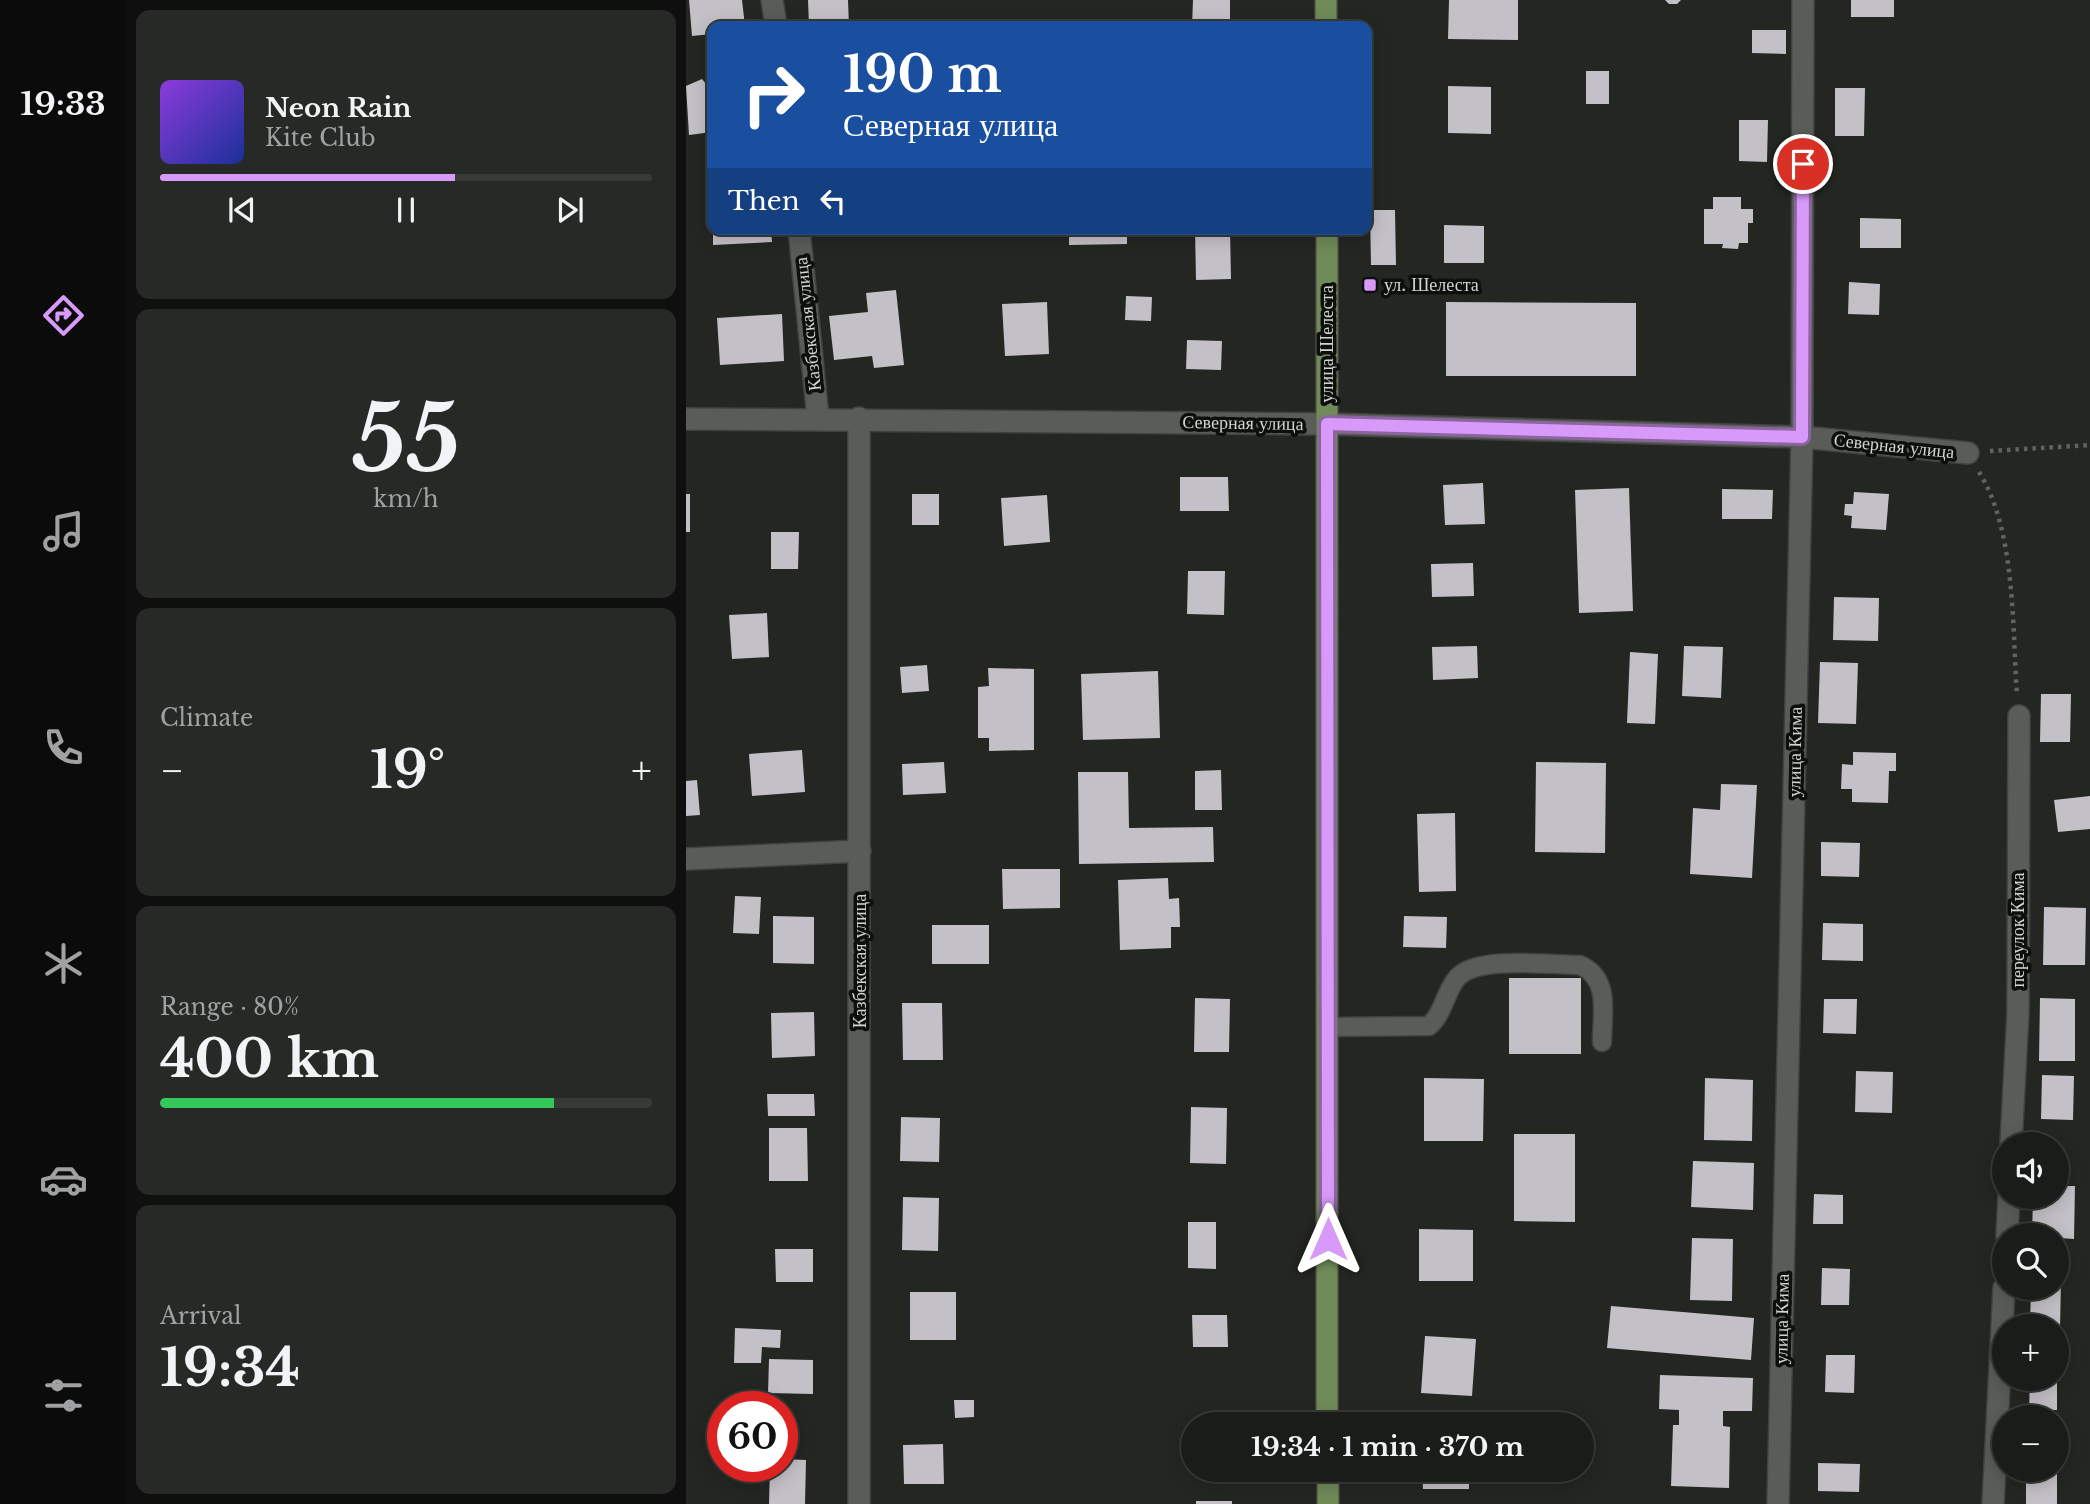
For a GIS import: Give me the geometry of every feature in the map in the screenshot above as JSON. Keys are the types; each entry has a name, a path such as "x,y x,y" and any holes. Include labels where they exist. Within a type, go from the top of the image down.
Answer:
{"main road":[{"path":"1326,0 1326,21"},
{"name":"улица Шелеста","path":"1327,235 1328,1412"},
{"path":"1328,1482 1328,1504"}],"street":[{"path":"772,0 775,21"},
{"name":"улица Кима","path":"1778,1504 1802,437 1803,0"},
{"name":"Казбекская улица","path":"800,235 818,418"},
{"name":"Северная улица","path":"686,419 859,418 1327,424 1802,437 1968,453"},
{"name":"Казбекская улица","path":"859,418 859,1504"},
{"name":"переулок Кима","path":"2012,1132 2018,1012 2019,716"},
{"path":"686,859 860,851"},
{"path":"1993,1504 2003,1300"}],"lane":[{"path":"1327,1027 1429,1026 1439,1015 1454,981 1471,967 1580,965 1591,970 1602,985 1602,1042"}],"path":[{"path":"2019,716 2005,537 1987,484 1968,453 2090,445"}],"building":[{"path":"689,0 742,0 744,21 707,21 707,34 692,36"},
{"path":"808,0 848,0 849,21 809,21"},
{"path":"1193,0 1230,0 1230,21 1192,21"},
{"path":"1449,0 1518,0 1518,40 1448,39"},
{"path":"1665,0 1681,0 1677,4 1669,4"},
{"path":"1851,0 1894,0 1894,17 1851,17"},
{"path":"1752,30 1786,30 1786,54 1752,53"},
{"path":"1586,71 1609,71 1609,104 1586,104"},
{"path":"702,79 707,84 707,133 689,135 686,86"},
{"path":"1448,86 1491,87 1491,134 1448,133"},
{"path":"1835,88 1865,88 1864,136 1835,136"},
{"path":"1739,120 1768,120 1767,162 1739,161"},
{"path":"1713,197 1741,197 1741,209 1753,209 1753,223 1748,223 1748,243 1739,243 1738,249 1722,248 1723,244 1704,244 1704,209 1713,209"},
{"path":"1372,210 1395,210 1396,265 1371,265"},
{"path":"1860,218 1901,219 1901,248 1860,248"},
{"path":"1444,225 1484,226 1484,263 1444,263"},
{"path":"713,235 771,235 772,242 713,245"},
{"path":"1069,235 1127,235 1127,244 1069,245"},
{"path":"1195,235 1230,235 1231,279 1196,280"},
{"path":"1849,282 1880,284 1879,315 1848,314"},
{"path":"896,290 904,365 874,368 872,356 834,360 829,316 868,312 866,293"},
{"path":"1126,296 1152,297 1151,321 1125,320"},
{"path":"1047,302 1049,354 1005,356 1002,304"},
{"path":"1446,302 1636,303 1636,376 1446,376"},
{"path":"782,314 784,361 720,365 717,318"},
{"path":"1187,340 1222,341 1221,370 1186,369"},
{"path":"1180,477 1228,477 1229,511 1180,511"},
{"path":"1483,483 1485,524 1445,525 1443,485"},
{"path":"1629,488 1633,611 1579,613 1575,490"},
{"path":"1722,489 1773,490 1772,519 1722,519"},
{"path":"1854,492 1889,494 1886,530 1851,528 1852,516 1844,515 1845,504 1853,504"},
{"path":"686,494 690,494 690,532 686,532"},
{"path":"912,494 939,494 939,525 912,525"},
{"path":"1047,495 1050,542 1004,546 1001,498"},
{"path":"771,532 799,532 798,569 771,569"},
{"path":"1473,563 1474,596 1432,597 1431,564"},
{"path":"1188,571 1225,571 1224,615 1187,614"},
{"path":"1834,597 1879,598 1878,641 1833,640"},
{"path":"767,613 769,657 732,659 729,615"},
{"path":"1477,646 1478,678 1433,680 1432,647"},
{"path":"1684,646 1723,647 1721,698 1682,696"},
{"path":"1630,652 1658,654 1655,724 1627,723"},
{"path":"1820,662 1858,663 1856,724 1818,723"},
{"path":"927,665 929,691 902,693 900,667"},
{"path":"988,668 1034,669 1034,750 989,751 989,738 978,738 978,687 989,686"},
{"path":"1158,671 1160,738 1083,740 1081,674"},
{"path":"2041,694 2071,694 2070,742 2040,742"},
{"path":"802,750 805,792 752,796 749,754"},
{"path":"1853,752 1896,753 1896,771 1889,771 1888,803 1852,802 1852,789 1841,789 1842,764 1853,765"},
{"path":"944,762 946,793 903,795 902,764"},
{"path":"1536,762 1606,763 1605,853 1535,852"},
{"path":"1221,770 1222,810 1195,810 1195,771"},
{"path":"1078,772 1128,772 1129,828 1213,827 1214,862 1079,864"},
{"path":"697,780 700,815 686,816 686,781"},
{"path":"1721,784 1757,785 1752,878 1690,874 1693,808 1720,810"},
{"path":"2090,796 2090,829 2058,832 2054,800"},
{"path":"1455,813 1456,891 1419,892 1417,814"},
{"path":"1821,842 1860,843 1859,877 1821,876"},
{"path":"1002,869 1060,869 1060,908 1003,909"},
{"path":"1168,878 1169,899 1179,898 1180,927 1171,927 1171,948 1120,950 1118,880"},
{"path":"735,896 761,897 759,934 733,933"},
{"path":"2044,907 2086,908 2085,965 2043,965"},
{"path":"773,916 814,917 814,964 773,963"},
{"path":"1404,916 1447,917 1446,948 1403,947"},
{"path":"1823,923 1863,924 1863,961 1822,960"},
{"path":"932,925 989,925 989,964 932,964"},
{"path":"1509,978 1581,978 1581,1054 1509,1054"},
{"path":"1195,998 1230,999 1229,1052 1194,1052"},
{"path":"2040,998 2075,999 2075,1061 2039,1061"},
{"path":"1824,999 1857,999 1856,1034 1823,1033"},
{"path":"902,1003 942,1003 943,1060 903,1060"},
{"path":"814,1012 815,1056 772,1058 771,1013"},
{"path":"1856,1071 1893,1072 1892,1113 1855,1112"},
{"path":"2042,1075 2074,1076 2073,1120 2041,1119"},
{"path":"1424,1078 1484,1079 1483,1141 1424,1141"},
{"path":"1705,1078 1753,1080 1752,1141 1704,1140"},
{"path":"767,1094 814,1094 815,1116 768,1116"},
{"path":"1191,1107 1227,1108 1226,1164 1190,1163"},
{"path":"901,1117 940,1118 939,1162 900,1161"},
{"path":"769,1128 807,1128 808,1181 769,1181"},
{"path":"1514,1134 1575,1134 1575,1222 1514,1221"},
{"path":"1693,1161 1754,1163 1753,1210 1691,1207"},
{"path":"2069,1186 2075,1186 2074,1239 2069,1239 2069,1223 2032,1223 2033,1209 2069,1209"},
{"path":"1814,1194 1843,1195 1843,1224 1813,1224"},
{"path":"903,1197 939,1198 938,1251 902,1250"},
{"path":"1188,1222 1216,1222 1216,1269 1188,1268"},
{"path":"1419,1229 1473,1230 1473,1281 1419,1281"},
{"path":"1692,1238 1733,1239 1732,1301 1690,1300"},
{"path":"775,1249 813,1249 813,1282 776,1282"},
{"path":"1822,1268 1850,1269 1849,1305 1821,1305"},
{"path":"910,1292 956,1292 956,1340 910,1340"},
{"path":"2031,1300 2061,1300 2060,1314 2030,1314"},
{"path":"1611,1306 1754,1318 1751,1360 1607,1348"},
{"path":"1192,1315 1227,1315 1228,1347 1193,1347"},
{"path":"735,1328 781,1330 780,1348 762,1347 761,1363 734,1363"},
{"path":"1425,1336 1476,1339 1472,1396 1421,1393"},
{"path":"1826,1355 1855,1355 1854,1393 1825,1392"},
{"path":"769,1359 813,1360 813,1394 768,1391"},
{"path":"1660,1375 1753,1378 1752,1411 1723,1411 1723,1426 1730,1427 1729,1488 1671,1486 1673,1425 1679,1425 1679,1410 1659,1409"},
{"path":"2030,1391 2057,1391 2057,1405 2029,1405"},
{"path":"954,1400 974,1400 974,1417 955,1418"},
{"path":"943,1444 944,1484 904,1484 903,1445"},
{"path":"798,1460 806,1460 805,1504 769,1504 770,1482 798,1482"},
{"path":"1818,1463 1860,1464 1859,1492 1818,1491"},
{"path":"1423,1482 1469,1482 1469,1489 1423,1489"},
{"path":"2026,1482 2057,1482 2057,1504 2026,1504"},
{"path":"1196,1501 1232,1501 1232,1504 1196,1504"}],"place":[{"name":"ул. Шелеста","path":"1370,285"}],"route":[{"path":"1328,1239 1327,424 1802,437 1803,164"}]}
